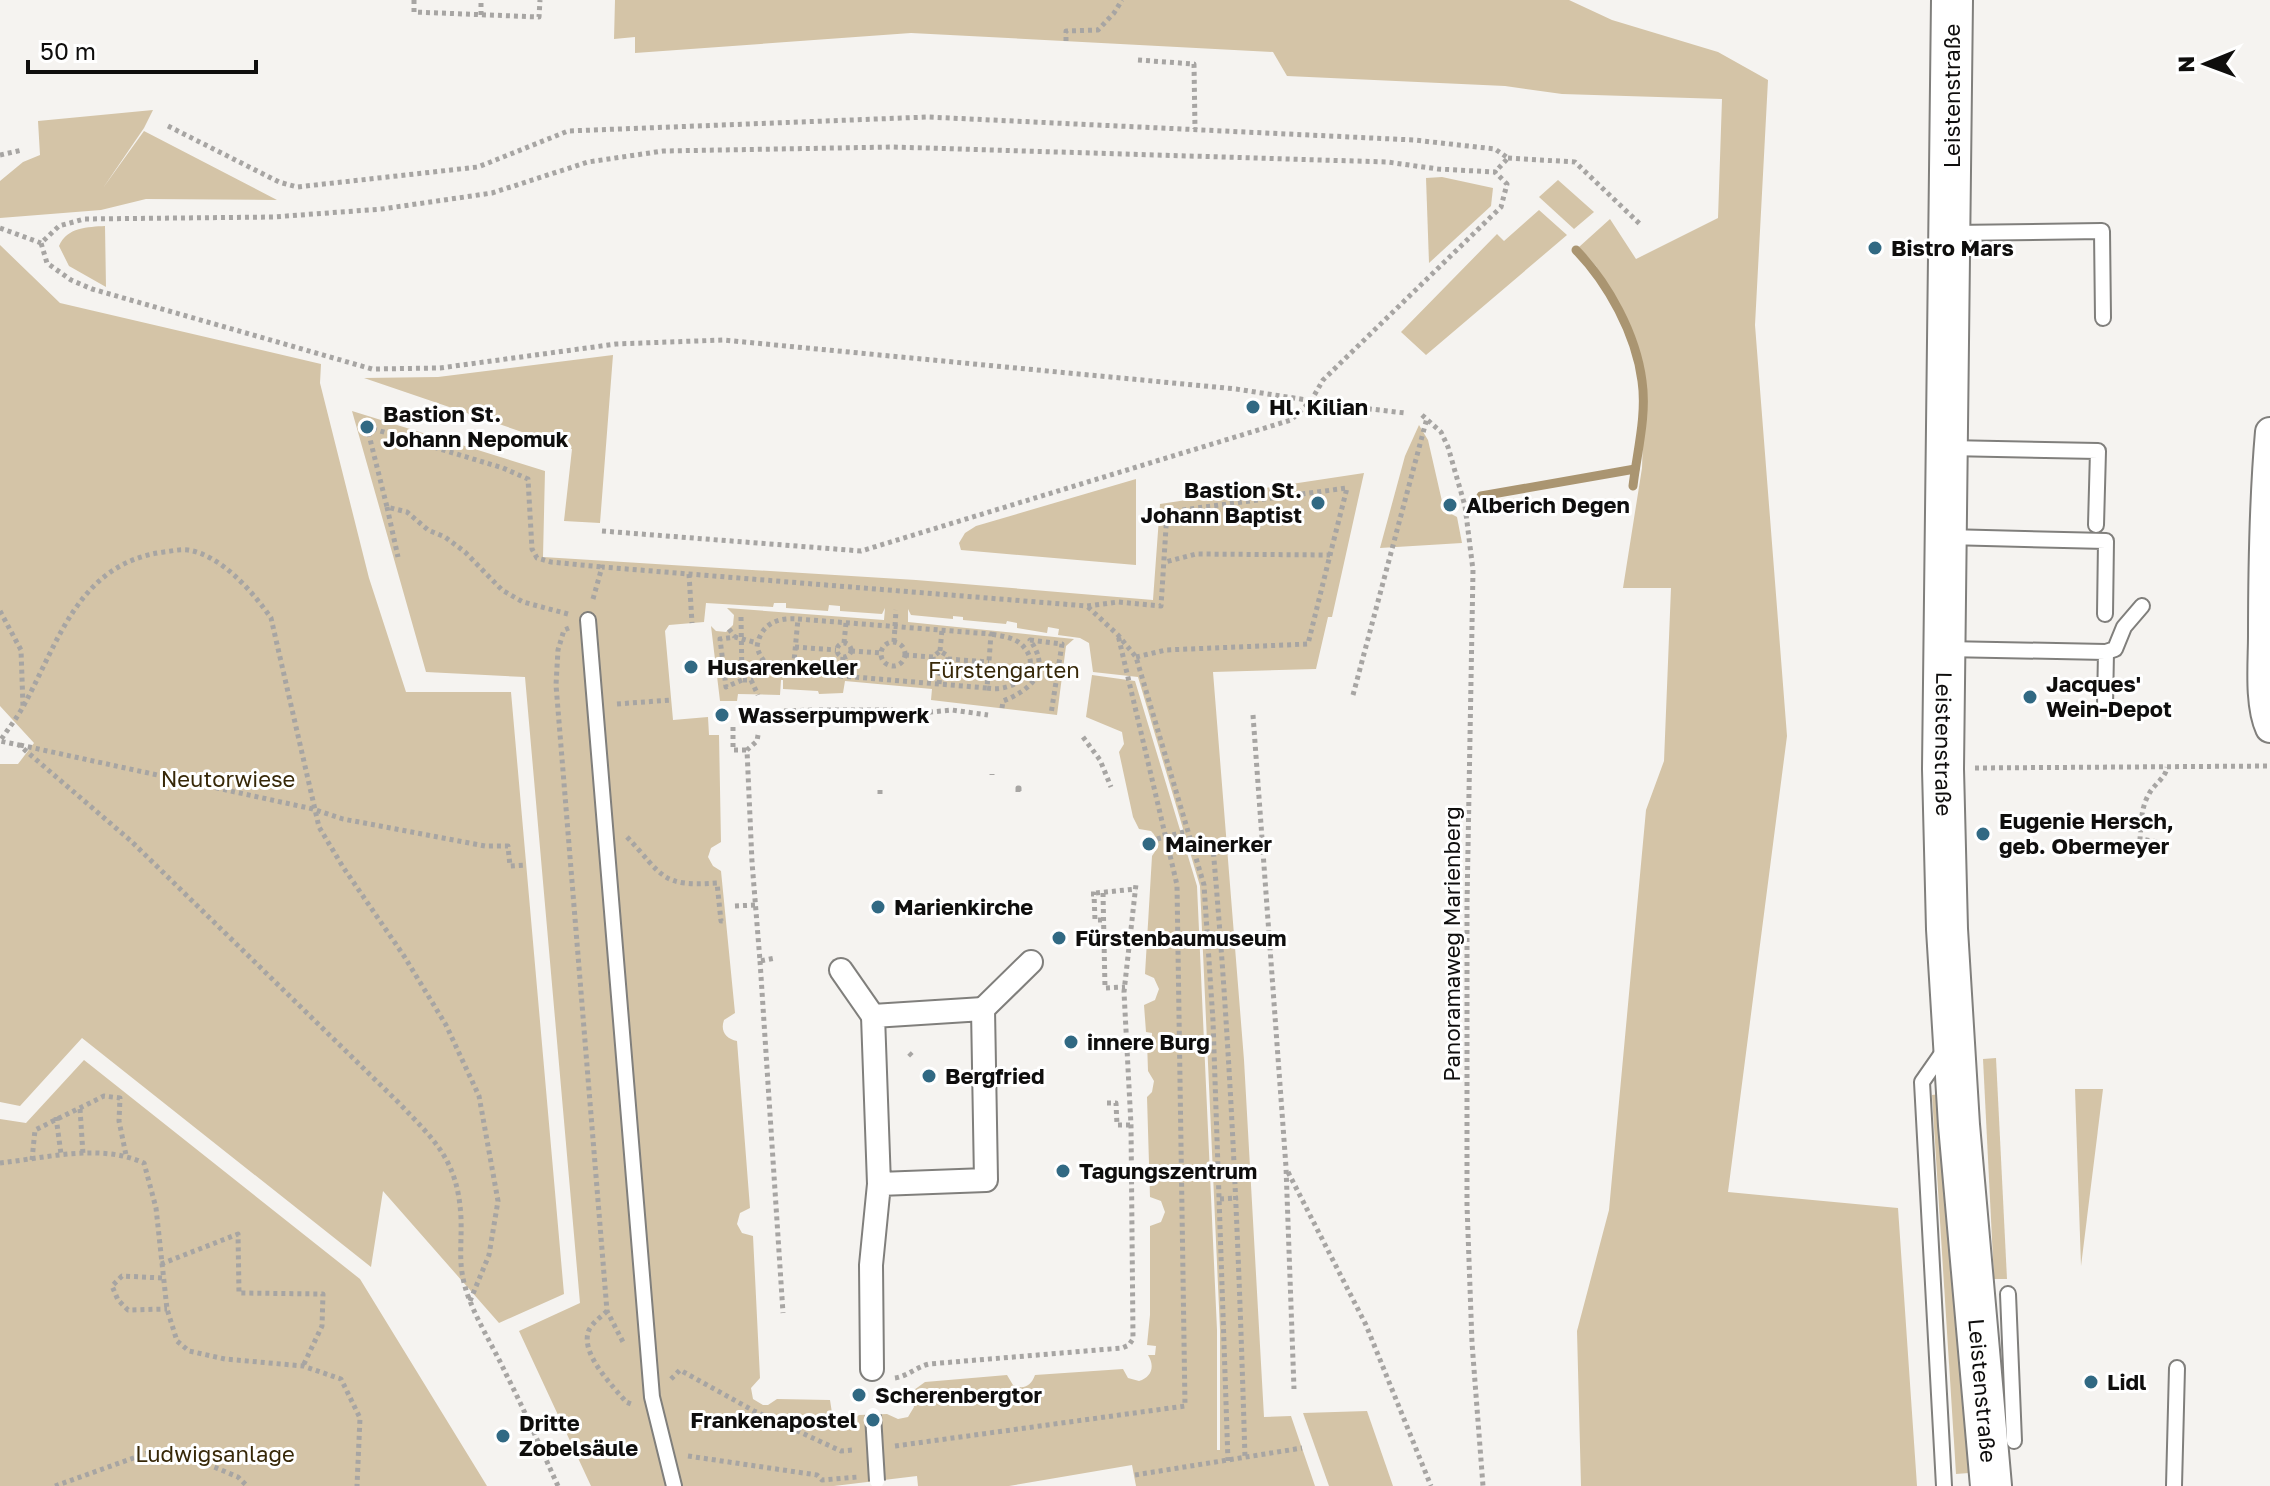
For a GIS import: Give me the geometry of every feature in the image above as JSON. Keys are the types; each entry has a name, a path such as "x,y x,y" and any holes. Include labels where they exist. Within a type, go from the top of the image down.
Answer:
{"main road":[{"name":"Leistenstraße","path":"1952,0 1943,769 1947,929 1953,1038 1991,1486"}],"street":[{"path":"2270,432 2264,523 2263,644 2265,705 2270,728"},
{"path":"873,1016 983,1009 1031,962"},
{"path":"841,970 873,1016 879,1184 871,1265 879,1375"},
{"path":"879,1184 986,1180 983,1009"}],"lane":[{"path":"1951,233 2102,231 2103,318"},
{"path":"1948,448 2098,451 2096,525"},
{"path":"1946,537 2106,541 2105,614"},
{"path":"1945,649 2106,652 2115,649 2124,627 2142,606"},
{"path":"588,620 652,1397 674,1486"},
{"path":"2105,706 2106,652"},
{"path":"1944,1486 1922,1082 1953,1038"},
{"path":"2008,1294 2014,1441"},
{"path":"2174,1486 2177,1368"},
{"path":"873,1415 878,1484"}],"path":[{"path":"414,0 414,12 539,17 540,0"},
{"path":"481,0 481,15"},
{"path":"1066,41 1066,31 1098,30 1122,0"},
{"path":"1138,60 1194,64 1195,129"},
{"path":"168,126 279,182 297,187 478,167 568,131 600,128 928,117 1414,140 1495,149 1508,158 1575,162 1642,226"},
{"path":"41,243 59,226 84,219 273,217 382,209 492,193 588,162 663,151 893,147 1387,162 1495,172 1507,184 1501,207 1323,380 1311,401 1291,420 861,551 602,531"},
{"path":"0,155 22,150"},
{"path":"1495,172 1508,158"},
{"path":"0,228 41,243"},
{"path":"41,243 47,263 71,280 92,289 372,369 440,368 616,344 723,340 1236,389 1326,403"},
{"path":"1336,405 1405,413"},
{"name":"Panoramaweg Marienberg","path":"1353,695 1425,416 1441,432 1456,475 1465,506 1473,570 1467,904 1467,1205 1472,1343 1483,1486"},
{"path":"398,557 367,427 503,468 528,479 532,549 537,558 551,562 1087,606 1118,602 1161,606 1167,512 1347,488 1308,644 1166,650 1136,657"},
{"path":"387,507 407,512 428,530 445,537 465,552 502,590 523,602 561,612"},
{"path":"470,1301 489,1255 498,1201 479,1096 446,1025 319,827 313,809 271,618 256,596 240,579 199,553 185,549 147,554 120,564 90,588 56,636 23,707 0,741 313,809 372,825 485,846 508,846 510,866 526,865"},
{"path":"1164,562 1196,554 1330,555"},
{"path":"602,567 588,620 564,630 558,650 556,685 607,1311 626,1348"},
{"path":"689,574 692,623"},
{"path":"1087,606 1136,657 1204,885 1213,1021 1228,1461"},
{"path":"894,642 896,610"},
{"path":"0,611 21,650 23,707"},
{"path":"741,617 738,639 742,680"},
{"path":"787,618 895,627 991,634 1019,643 1027,654 1027,673 1016,686 1000,690 773,669 766,665 758,651 761,631 773,622 787,618"},
{"path":"793,672 798,619"},
{"path":"844,643 846,623"},
{"path":"729,629 738,639"},
{"path":"905,655 933,657 940,651 942,630"},
{"path":"987,688 991,634"},
{"path":"885,1447 1185,1406 1177,885 1118,635"},
{"path":"757,643 720,639 726,687 742,680 751,680 758,695"},
{"path":"1002,708 1003,701 1020,695 1032,685 1039,666 1038,654 1030,640 1062,644 1051,714"},
{"path":"893,667 884,663 881,653 883,647 894,642"},
{"path":"893,667 903,661 905,655 902,647 894,642"},
{"path":"836,650 840,643 844,643 851,651"},
{"path":"795,647 836,650 843,657"},
{"path":"851,651 881,653"},
{"path":"843,657 851,651"},
{"path":"940,651 946,653 948,659"},
{"path":"841,676 843,657"},
{"path":"933,657 934,662 941,666"},
{"path":"939,684 941,666 948,659 989,662"},
{"path":"1029,665 1059,668"},
{"path":"892,680 893,667"},
{"path":"594,705 671,700"},
{"path":"784,711 893,710"},
{"path":"921,713 952,710 988,715"},
{"path":"1253,715 1286,1167 1294,1389"},
{"path":"733,727 733,750 747,750 757,741 758,735"},
{"path":"1083,737 1100,760 1111,787"},
{"path":"19,745 131,841 398,1102 440,1147 450,1166 457,1192 461,1216 460,1272 470,1301 558,1486"},
{"path":"747,750 783,1313"},
{"path":"1943,769 2270,766"},
{"path":"2165,843 2140,839 2147,796 2166,774 2167,767"},
{"path":"605,829 622,832 667,880 686,885 717,883 722,907 721,921 726,921"},
{"path":"1157,839 1188,831"},
{"path":"1194,851 1213,848 1228,1020 1238,1198 1245,1458"},
{"path":"879,1375 902,1377 929,1364 1129,1345 1134,1332 1125,987 1136,887 1094,894 1095,920 1104,920"},
{"path":"1097,893 1104,920 1105,988 1125,987"},
{"path":"735,906 756,905"},
{"path":"760,961 775,958"},
{"path":"1213,1021 1228,1020"},
{"path":"32,1160 35,1130 104,1096 120,1098 119,1121 126,1155"},
{"path":"1107,1103 1116,1103 1117,1125 1131,1125"},
{"path":"80,1109 83,1154"},
{"path":"56,1117 61,1154"},
{"path":"0,1163 61,1154 126,1155 144,1163 156,1208 167,1309 177,1341 189,1351 225,1359 303,1366 341,1379 360,1418 357,1486"},
{"path":"1286,1167 1366,1325 1431,1486"},
{"path":"1220,1199 1238,1198"},
{"path":"160,1264 238,1234 239,1293 323,1294 322,1326 303,1366"},
{"path":"162,1278 122,1276 112,1286 118,1300 128,1310 167,1309"},
{"path":"607,1311 589,1329 587,1346 599,1369 626,1402 637,1406 652,1397 680,1370 754,1411 841,1451 856,1450"},
{"path":"1135,1475 1302,1448"},
{"path":"55,1486 153,1451 190,1457 238,1477 247,1486"},
{"path":"667,1454 802,1472 817,1475 822,1480 859,1477"}],"green space":[{"path":"615,0 1569,0 1612,20 1718,52 1768,80 1755,325 1787,736 1728,1192 1898,1208 1917,1486 1581,1486 1577,1331 1609,1210 1646,810 1664,761 1671,588 1623,588 1642,468 1645,378 1632,331 1596,266 1579,247 1610,219 1636,259 1718,218 1722,99 1562,94 1505,86 1287,76 1273,52 911,33 635,53 635,37 614,39"},
{"path":"153,110 103,188 144,131 277,200 146,199 101,210 0,218 0,181 23,162 40,155 38,121"},
{"path":"1442,177 1493,188 1491,206 1429,263 1426,178"},
{"path":"1558,180 1594,212 1574,229 1539,197"},
{"path":"1539,210 1567,235 1426,355 1401,332 1497,234 1504,241"},
{"path":"105,226 106,287 69,266 59,246 73,232"},
{"name":"Neutorwiese","path":"0,245 60,303 321,364 320,383 369,578 406,692 511,692 564,1294 499,1323 383,1191 371,1267 82,1038 20,1106 0,1102 0,764 18,764 34,743 0,706"},
{"path":"613,355 600,523 564,521 572,449 364,378 438,377"},
{"name":"Fürstengarten","path":"352,411 545,471 543,557 916,580 1153,600 1160,504 1364,473 1332,617 1328,617 1316,669 1213,672 1244,1060 1264,1417 1291,1416 1315,1486 1136,1486 1132,1465 1009,1486 918,1486 917,1476 834,1486 591,1486 519,1331 580,1303 525,677 426,672","holes":["706,603 773,607 774,603 786,603 786,608 828,611 829,605 840,606 840,611 882,614 885,608 884,620 727,608 734,615 733,625 726,632 716,631 711,626 720,701 737,701 738,694 780,695 781,680 783,689 818,691 819,694 843,693 845,681 932,689 931,700 1057,715 1066,646 1074,639 908,622 908,609 911,615 953,619 953,616 963,617 963,620 1006,624 1007,621 1017,623 1017,628 1047,633 1048,627 1059,629 1058,635 1080,638 1089,643 1093,672 1138,677 1200,886 1220,1330 1220,1450 1217,1450 1217,1330 1197,886 1135,681 1092,675 1086,717 1122,732 1124,744 1119,752 1133,817 1139,829 1151,831 1157,843 1152,856 1145,974 1154,978 1159,989 1155,1000 1144,1005 1146,1032 1152,1033 1152,1041 1147,1041 1148,1071 1154,1081 1152,1092 1147,1097 1150,1197 1161,1201 1165,1212 1161,1222 1150,1226 1147,1345 1156,1346 1155,1355 1148,1355 1151,1371 1139,1381 1128,1378 1123,1369 1035,1375 1024,1387 1013,1385 1007,1375 925,1382 911,1396 914,1407 908,1417 898,1419 887,1414 859,1415 853,1420 841,1420 832,1413 830,1400 777,1399 763,1405 753,1399 751,1388 760,1378 753,1236 742,1233 737,1224 740,1213 750,1208 737,1041 723,1031 724,1020 735,1013 721,871 713,866 708,857 711,848 721,842 719,735 709,735 708,717 673,720 665,631 669,625 704,622"]},
{"path":"1419,425 1428,440 1444,510 1457,517 1462,543 1380,548 1405,456"},
{"path":"1136,479 1136,565 961,550 959,543 965,533 976,526"},
{"path":"1996,1058 2007,1279 1994,1279 1983,1059"},
{"name":"Ludwigsanlage","path":"84,1060 360,1279 487,1486 0,1486 0,1119 26,1123"},
{"path":"2075,1089 2103,1089 2081,1266"},
{"path":"1940,1094 1969,1473 1956,1474 1932,1095"},
{"path":"1367,1411 1393,1486 1329,1486 1303,1413"}],"waterway":[{"path":"1576,250 1619,310 1639,363 1643,407 1633,486"},
{"path":"1481,496 1635,469"}],"place":[{"name":"Bistro Mars","path":"1875,248"},
{"name":"Hl. Kilian","path":"1253,407"},
{"name":"Bastion St. Johann Nepomuk","path":"367,427"},
{"name":"Bastion St. Johann Baptist","path":"1318,503"},
{"name":"Alberich Degen","path":"1450,505"},
{"name":"Husarenkeller","path":"691,667"},
{"name":"Jacques' Wein-Depot","path":"2030,697"},
{"name":"Wasserpumpwerk","path":"722,715"},
{"name":"Eugenie Hersch, geb. Obermeyer","path":"1983,834"},
{"name":"Mainerker","path":"1149,844"},
{"name":"Marienkirche","path":"878,907"},
{"name":"Fürstenbaumuseum","path":"1059,938"},
{"name":"innere Burg","path":"1071,1042"},
{"name":"Bergfried","path":"929,1076"},
{"name":"Tagungszentrum","path":"1063,1171"},
{"name":"Lidl","path":"2091,1382"},
{"name":"Scherenbergtor","path":"859,1395"},
{"name":"Frankenapostel","path":"873,1420"},
{"name":"Dritte Zobelsäule","path":"503,1436"}]}
